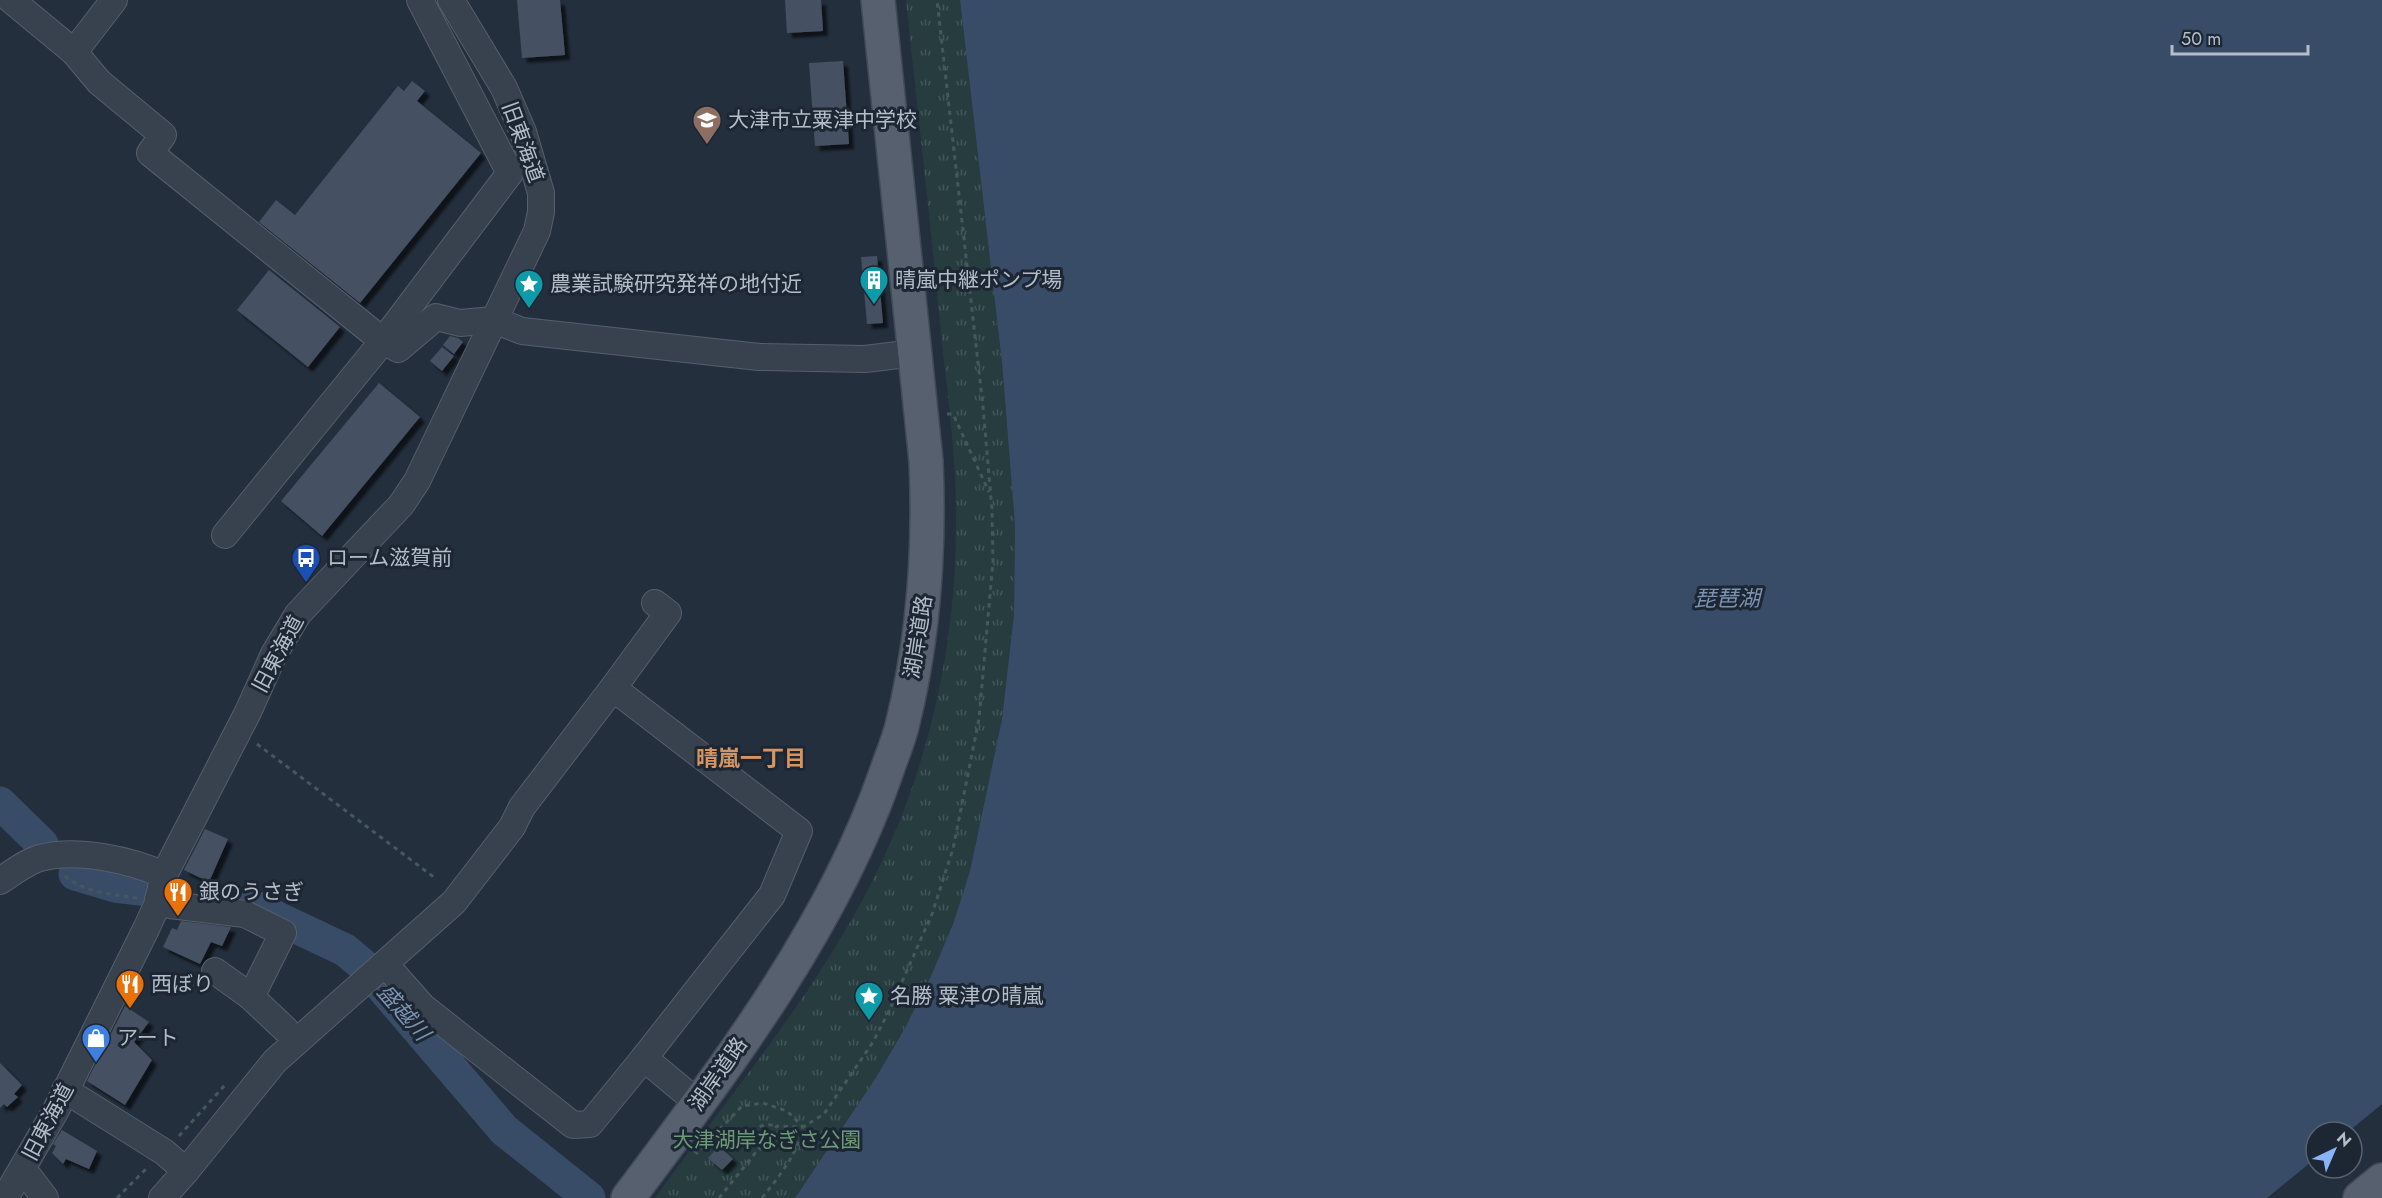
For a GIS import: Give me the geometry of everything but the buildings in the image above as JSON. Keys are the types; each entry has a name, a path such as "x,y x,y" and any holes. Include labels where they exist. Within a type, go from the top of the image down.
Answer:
{"main road":[{"name":"湖岸道路","path":"628,1198 726,1064 821,917 870,818 902,728 917,654 925,589 929,526 926,460 878,0"},
{"path":"2360,1198 2382,1180"}],"street":[{"path":"11,0 74,52 99,82 163,135 150,153 382,341 398,349 436,317 460,323 494,320 533,333 759,357 865,359 915,353"},
{"path":"74,52 114,0"},
{"path":"225,535 382,341 510,173 420,0"},
{"name":"旧東海道","path":"5,1198 65,1090 146,929 152,900 239,731 291,622 401,505 417,480 537,231 541,193 526,143 504,88 451,0"},
{"path":"162,1198 275,1061 454,902 512,827 522,807 668,613 655,603"},
{"path":"377,971 573,1125 590,1124 772,895 799,831 613,688"},
{"path":"0,882 40,858 61,855 103,857 148,868 164,875"},
{"path":"152,900 170,905 245,914 283,933 251,998"},
{"path":"215,972 251,998 285,1029"},
{"path":"644,1058 698,1103"},
{"path":"65,1090 164,1152 186,1171"},
{"path":"21,1172 29,1178 45,1198"}],"path":[{"path":"953,414 991,496"},
{"path":"239,731 435,878"},
{"path":"60,867 65,877 87,888 116,896 152,900"},
{"path":"117,1198 164,1152 226,1084"},
{"path":"690,1149 697,1153 742,1106 763,1103 787,1111 803,1127"},
{"path":"720,1129 738,1146 757,1126 767,1123 777,1126 803,1127"},
{"path":"719,1198 777,1126"},
{"path":"762,1198 795,1152 803,1127"}],"green space":[{"name":"大津湖岸なぎさ公園","path":"906,0 960,0 1002,363 1015,525 1014,614 1002,719 970,871 953,924 931,976 905,1028 875,1079 795,1198 655,1198 784,1025 843,935 869,888 907,802 920,764 940,686 952,606 955,566 955,473"}],"water":[{"name":"琵琶湖","path":"960,0 2382,0 2382,1104 2363,1120 2304,1120 2304,1168 2267,1198 795,1198 875,1079 905,1028 931,976 953,924 970,871 1002,719 1014,614 1015,525 1002,363"}],"waterway":[{"name":"盛越川","path":"0,803 42,844"},
{"name":"盛越川","path":"75,874 115,886 148,890"},
{"name":"盛越川","path":"252,906 345,950 363,965 504,1130 589,1198"}],"place":[{"name":"大津市立粟津中学校","path":"707,146"},
{"name":"晴嵐中継ポンプ場","path":"874,306"},
{"name":"農業試験研究発祥の地付近","path":"529,310"},
{"name":"ローム滋賀前","path":"306,584"},
{"name":"銀のうさぎ","path":"178,918"},
{"name":"西ぼり","path":"130,1010"},
{"name":"名勝 粟津の晴嵐","path":"869,1022"},
{"name":"アート","path":"96,1064"}],"district":[{"name":"晴嵐一丁目","path":"751,758"}]}
